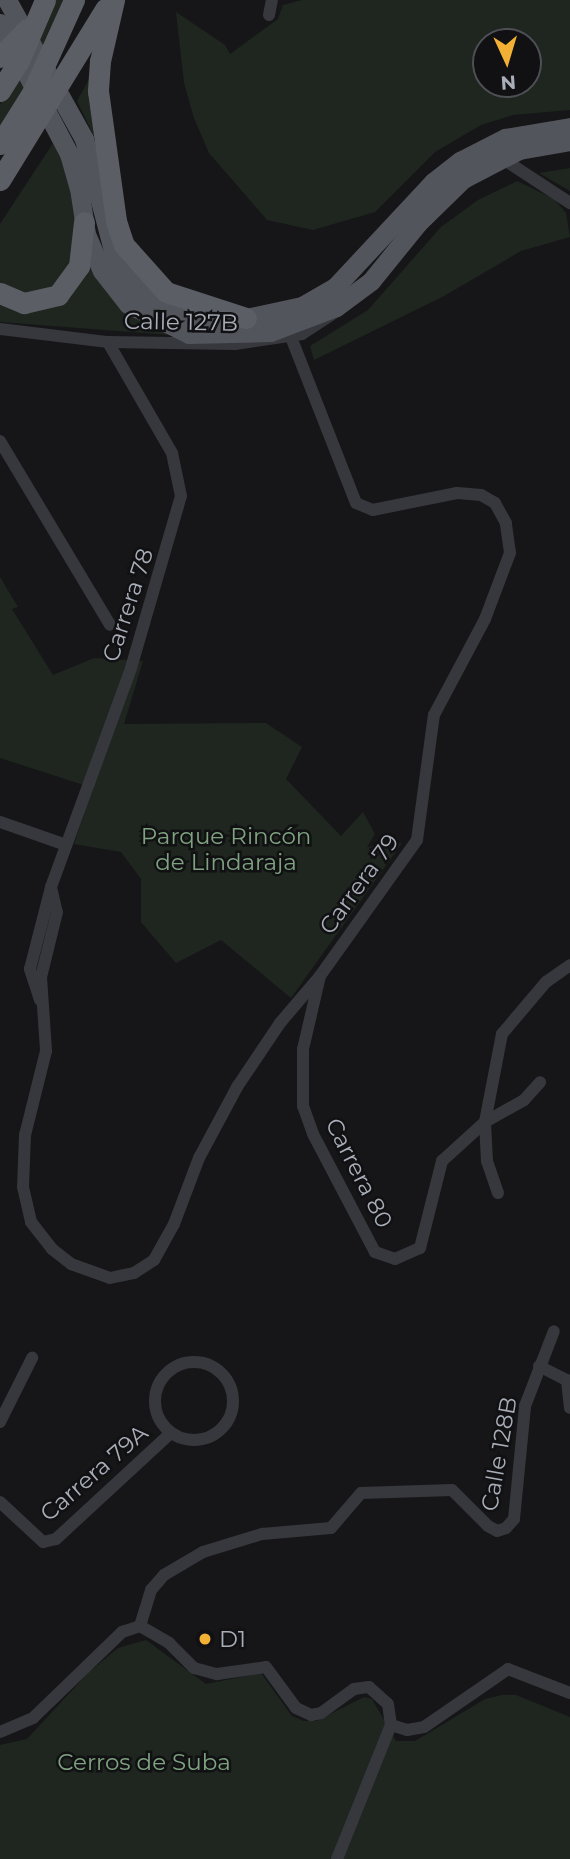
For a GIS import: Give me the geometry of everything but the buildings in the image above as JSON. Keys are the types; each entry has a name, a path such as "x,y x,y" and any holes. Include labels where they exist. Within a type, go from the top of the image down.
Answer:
{"highway":[{"path":"21,113 74,0"},
{"path":"0,144 105,2"},
{"path":"0,180 105,2"},
{"path":"105,2 98,91 116,221 124,245 166,292 246,318"},
{"path":"0,57 42,9"},
{"path":"0,91 42,9"},
{"path":"0,293 24,303 58,295 79,266 84,222"}],"main road":[{"path":"7,0 74,119 92,162 110,244 129,279 144,294 182,315 246,318 302,306 336,286 433,182 474,151 523,133 570,127"},
{"path":"0,23 75,171 84,222 94,256 116,292 172,329 206,335 270,332 314,317 348,299 371,281 445,193 500,157 542,144 570,141"}],"street":[{"path":"269,15 272,0"},
{"path":"500,157 570,203"},
{"name":"Calle 127B","path":"0,329 108,342 208,345 291,337 323,324 348,299"},
{"name":"Carrera 79","path":"154,1260 174,1224 198,1158 237,1087 293,1004 320,976 417,840 434,715 485,619 510,553 506,523 495,503 470,492 373,510 356,503 291,337"},
{"name":"Carrera 78","path":"108,342 172,453 181,496 131,668 63,844 51,887 36,977 43,1008 46,1051 22,1161 31,1222 51,1250 90,1273 110,1278 134,1273 154,1260"},
{"path":"0,441 110,625"},
{"path":"0,822 63,844"},
{"path":"498,1194 487,1161 485,1122 502,1034 546,982 570,965"},
{"name":"Carrera 80","path":"320,976 303,1049 303,1106 313,1134 375,1252 395,1259 420,1248 442,1161 485,1122 524,1100 540,1082"},
{"name":"Calle 128B","path":"141,1626 151,1590 174,1570 203,1552 262,1534 331,1528 361,1493 452,1490 488,1526 497,1531 506,1528 514,1519 520,1428 539,1366 554,1331"},
{"path":"0,1422 32,1358"},
{"path":"185,1363 210,1365 221,1372 233,1395 224,1426 193,1440 171,1433 156,1413 156,1387 163,1376 185,1363"},
{"path":"539,1366 567,1380 570,1408"},
{"name":"Carrera 79A","path":"0,1502 43,1542 56,1539 171,1433"},
{"path":"0,1732 33,1717 122,1632 141,1626 169,1643 194,1668 217,1674 266,1667 296,1708 311,1715 321,1713 354,1689 369,1687 388,1704 391,1725 337,1859"},
{"path":"391,1725 415,1731 424,1727 508,1669 570,1693"}],"green space":[{"path":"52,0 64,0 27,83 0,128 0,105"},
{"path":"302,0 570,0 570,110 513,115 481,125 435,152 375,212 313,230 267,220 209,153 194,118 184,83 176,12 225,45 230,54 278,19 283,5"},
{"path":"92,74 98,145 77,101"},
{"path":"55,140 65,154 77,222 67,278 33,297 0,284 0,224"},
{"path":"570,168 570,191 539,173"},
{"path":"517,181 554,199 566,213 570,237 521,251 444,296 314,360 310,346 368,310 441,227 478,200"},
{"path":"87,256 170,335 0,322 0,299 37,307"},
{"name":"Parque Rincón de Lindaraja","path":"0,577 18,607 12,609 53,675 94,658 143,661 124,724 266,723 302,747 286,779 341,836 363,812 375,834 367,847 402,843 291,998 221,940 176,963 141,922 141,879 121,852 74,844 93,788 0,758"},
{"name":"Cerros de Suba","path":"146,1640 206,1684 261,1673 292,1716 304,1721 316,1721 364,1697 372,1699 396,1741 415,1741 485,1699 502,1695 516,1695 570,1717 570,1859 0,1859 0,1745 27,1739 89,1672 118,1648"}],"place":[{"name":"D1","path":"205,1639"}]}
